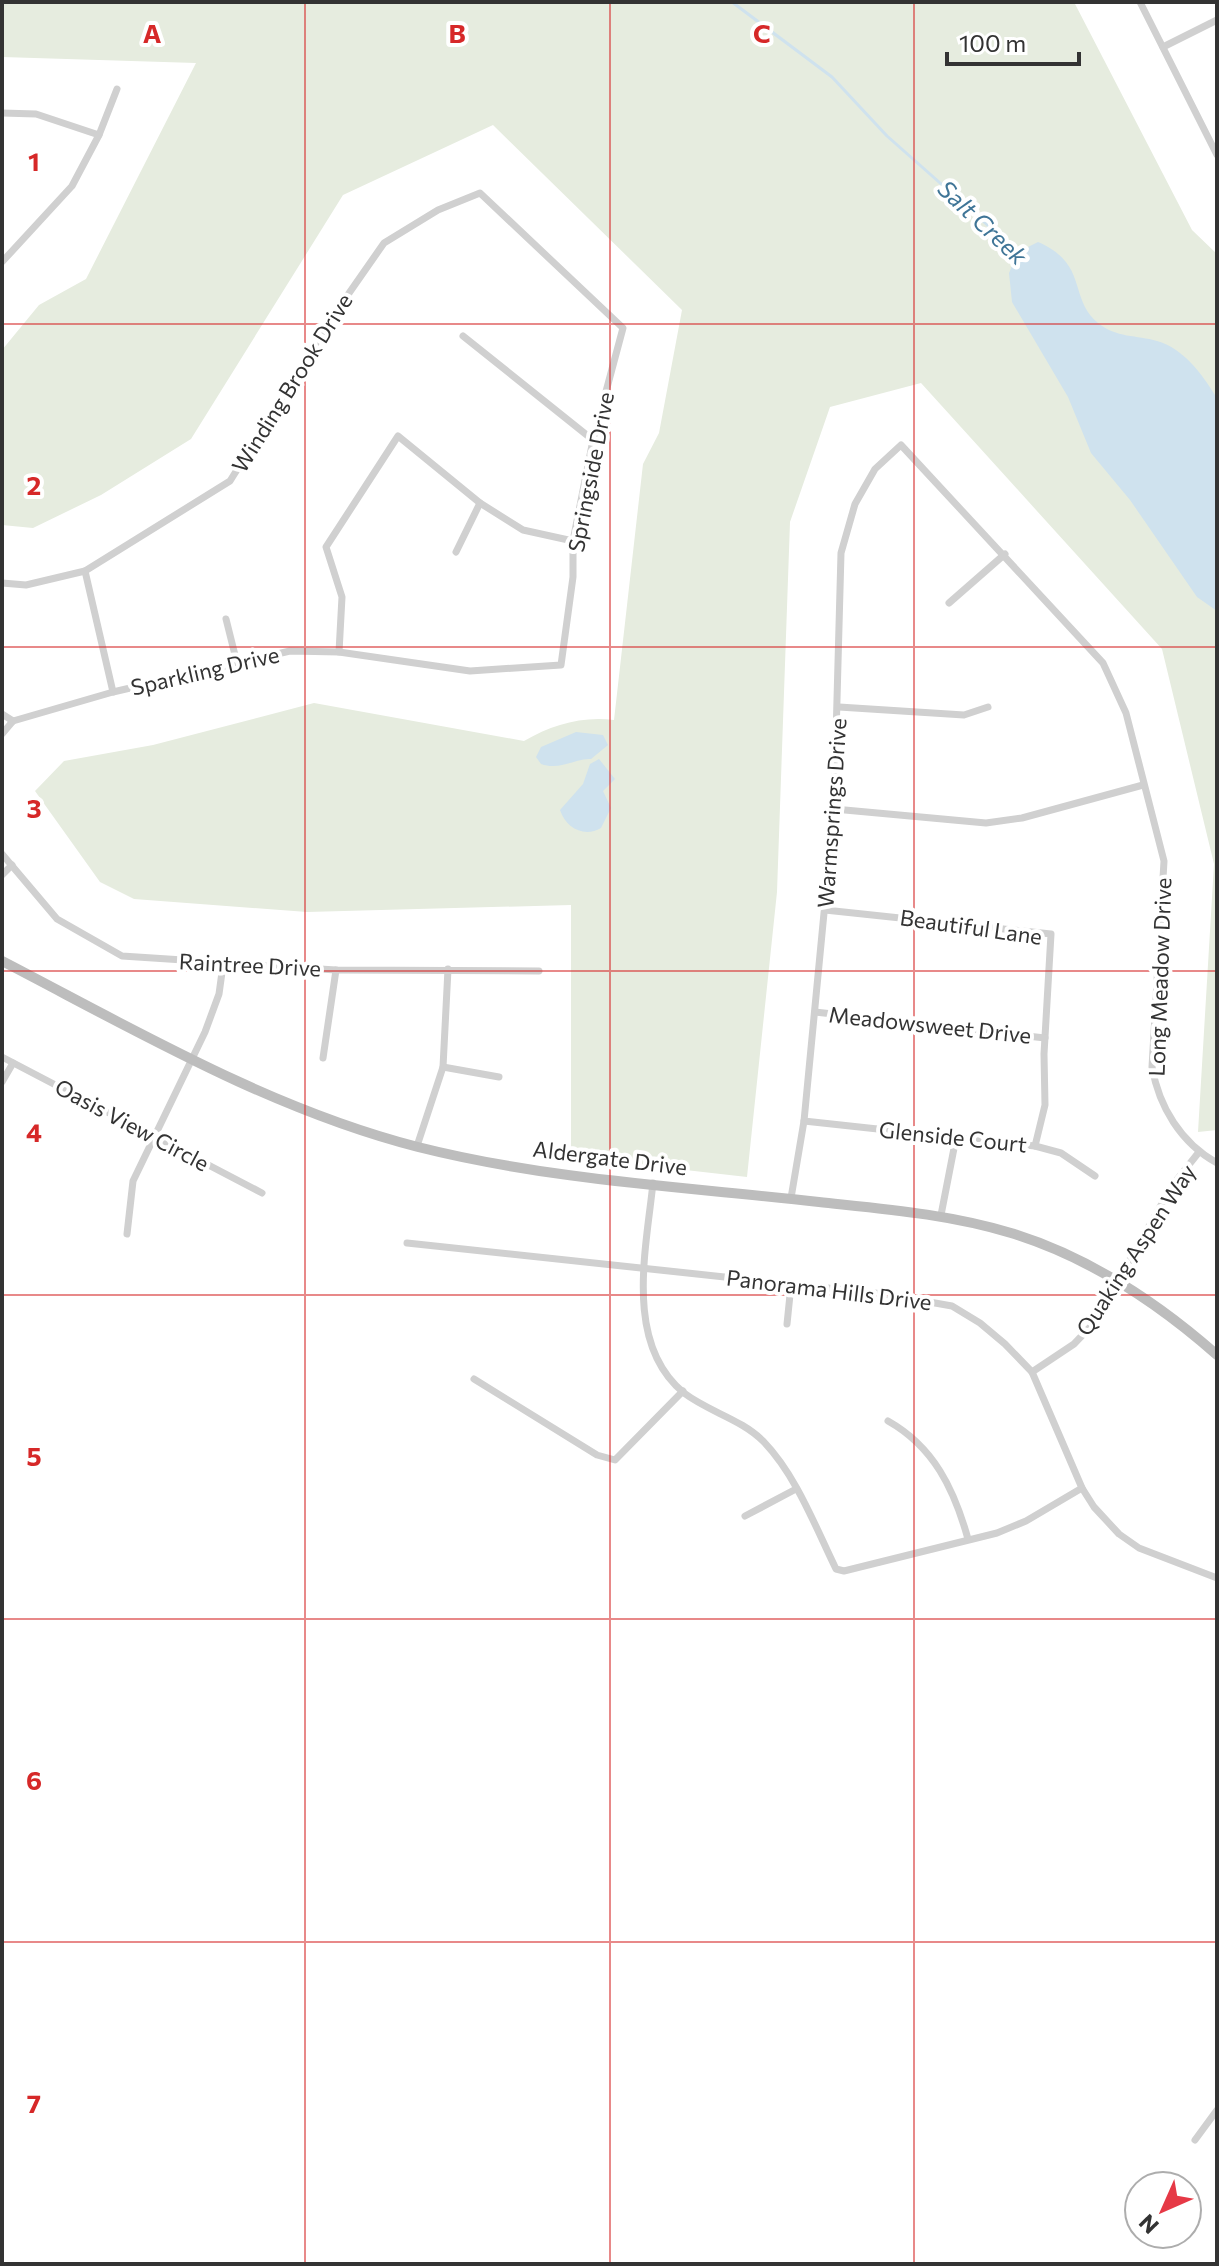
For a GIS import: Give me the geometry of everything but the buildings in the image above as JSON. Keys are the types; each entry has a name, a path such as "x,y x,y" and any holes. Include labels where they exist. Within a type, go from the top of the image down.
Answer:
{"street":[{"path":"1140,2 1213,138 1217,155"},
{"path":"1163,47 1217,20"},
{"path":"2,262 72,186 99,135 117,89"},
{"path":"2,113 36,114 99,135"},
{"name":"Winding Brook Drive","path":"2,583 26,585 85,571 230,481 331,319 384,243 438,210 480,193 623,328"},
{"name":"Springside Drive","path":"561,665 573,577 573,541 593,440 623,328"},
{"path":"463,336 593,440"},
{"path":"339,652 342,597 326,547 398,436 480,503 523,530 573,541"},
{"name":"Long Meadow Drive","path":"901,445 1005,554 1113,679 1126,713 1165,877 1152,1067 1162,1105 1199,1152"},
{"name":"Warmsprings Drive","path":"791,1198 804,1121 834,809 841,553 855,504 875,469 901,445"},
{"path":"456,552 480,503"},
{"path":"949,603 1005,554"},
{"path":"85,571 113,692"},
{"path":"226,619 237,663"},
{"name":"Sparkling Drive","path":"13,721 113,692 177,680 290,651 339,652 470,671 561,665"},
{"path":"839,707 964,715 988,707"},
{"path":"2,714 13,721 2,734"},
{"path":"834,809 986,823 1022,818 1143,785"},
{"name":"Raintree Drive","path":"2,854 57,919 94,944 122,956 336,970 539,971"},
{"path":"2,875 12,865"},
{"name":"Beautiful Lane","path":"825,910 1051,934 1045,1105 1035,1146"},
{"name":"Aldergate Drive","path":"2,961 192,1060 266,1094 417,1146 532,1169 941,1215 1013,1234 1119,1280 1189,1330 1217,1355"},
{"path":"127,1234 133,1181 192,1060 219,994 223,965"},
{"path":"417,1146 443,1067 448,969"},
{"path":"323,1058 336,970"},
{"name":"Meadowsweet Drive","path":"815,1012 1045,1038"},
{"name":"Oasis View Circle","path":"2,1057 262,1193"},
{"path":"2,1082 13,1063"},
{"path":"443,1067 499,1077"},
{"name":"Glenside Court","path":"804,1121 1035,1146 1061,1153 1095,1176"},
{"path":"941,1215 956,1138"},
{"path":"1199,1152 1217,1163"},
{"name":"Quaking Aspen Way","path":"1032,1372 1074,1344 1093,1324 1172,1186 1199,1152"},
{"path":"653,1183 645,1267 648,1336 663,1368 683,1391 761,1440 796,1489 836,1569 844,1571 1026,1521 1082,1488"},
{"name":"Panorama Hills Drive","path":"407,1243 884,1294 952,1306 980,1323 1032,1372 1082,1488 1119,1534 1139,1548 1217,1578"},
{"path":"787,1324 791,1285"},
{"path":"474,1379 597,1455 615,1460 683,1391"},
{"path":"888,1421 915,1438 936,1463 960,1511 968,1539"},
{"path":"745,1516 796,1489"},
{"path":"1195,2140 1217,2110"}],"shaded area":[{"path":"2,2 1074,2 1192,230 1217,254 1217,1130 1198,1132 1214,864 1162,649 921,383 830,407 790,522 777,892 747,1177 571,1157 571,905 307,912 134,899 100,882 35,791 64,761 153,745 314,703 524,741 567,723 590,719 614,720 643,464 659,433 682,310 493,125 343,195 191,439 101,495 33,528 2,525 2,350 39,305 86,279 196,63 2,57"}],"water":[{"path":"1038,242 1065,260 1083,303 1098,323 1112,331 1157,341 1175,349 1198,371 1215,395 1217,611 1197,597 1130,500 1091,453 1068,397 1012,302 1009,273 1018,252"},
{"path":"576,732 603,735 608,745 591,759 555,766 541,764 536,757 541,747"},
{"path":"599,759 615,779 603,791 611,808 601,828 588,832 576,830 560,810 583,784 590,764"}],"waterway":[{"name":"Salt Creek","path":"732,2 832,77 887,136 1018,252"}]}
